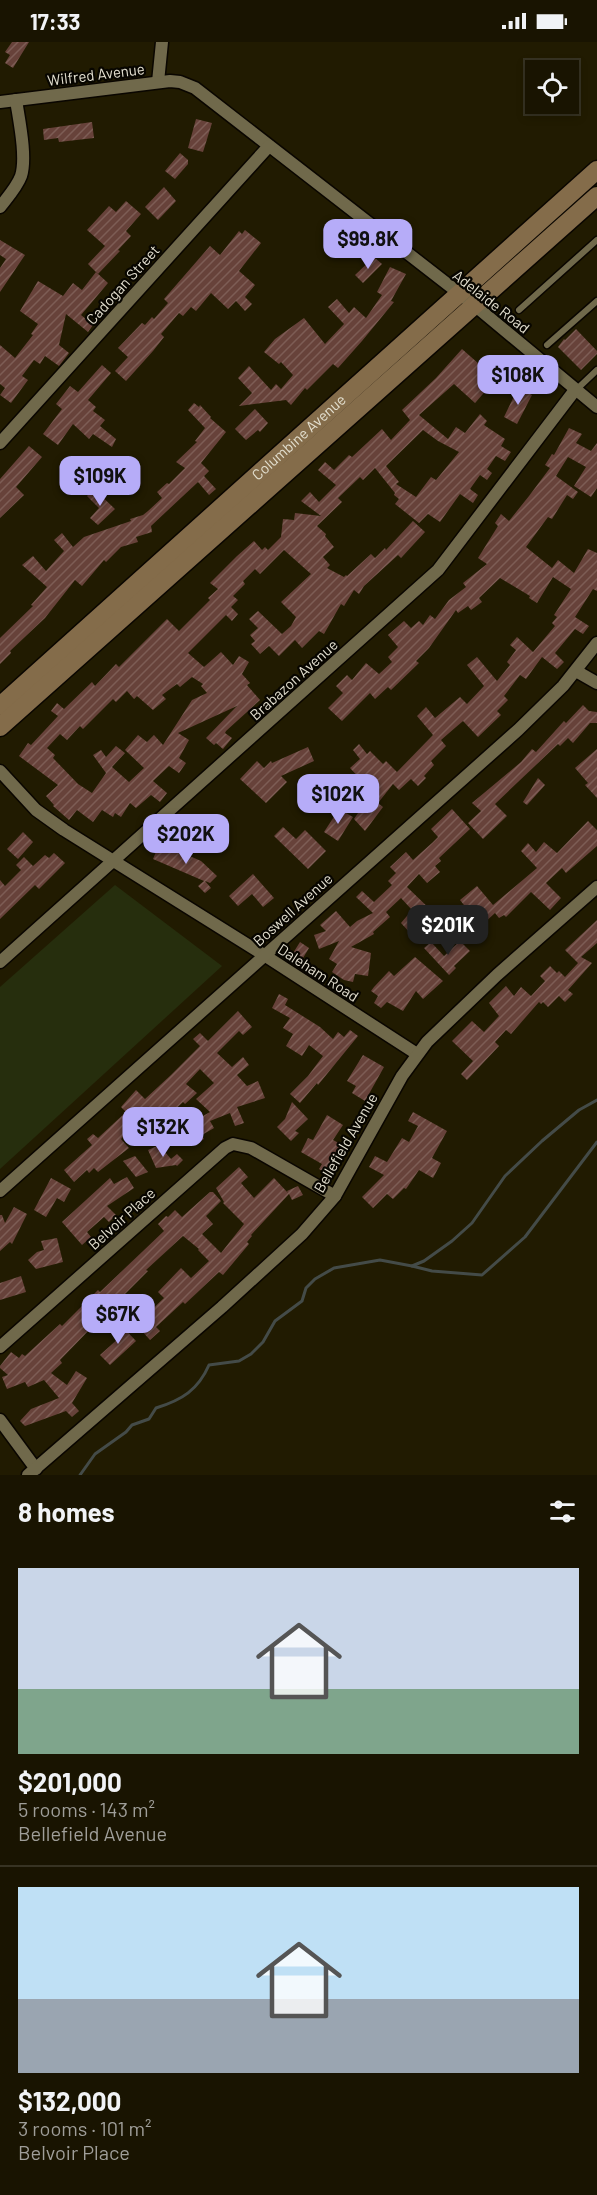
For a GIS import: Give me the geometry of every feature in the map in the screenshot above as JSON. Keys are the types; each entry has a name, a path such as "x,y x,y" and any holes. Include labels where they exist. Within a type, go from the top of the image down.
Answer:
{"main road":[{"name":"Columbine Avenue","path":"0,706 140,591 466,300 597,170"},
{"name":"Columbine Avenue","path":"466,300 597,196"},
{"name":"Columbine Avenue","path":"0,727 140,591"}],"street":[{"path":"158,82 162,42"},
{"name":"Wilfred Avenue","path":"0,102 158,82 180,82 195,88"},
{"name":"Adelaide Road","path":"195,88 466,300 597,407"},
{"path":"0,207 17,185 22,173 16,100"},
{"name":"Cadogan Street","path":"0,443 269,146"},
{"name":"Brabazon Avenue","path":"0,962 438,570 575,390"},
{"name":"Boswell Avenue","path":"0,1191 518,730 563,686 597,643"},
{"path":"576,671 597,683"},
{"name":"Daleham Road","path":"0,771 36,810 63,830 264,955 417,1054"},
{"name":"Bellefield Avenue","path":"32,1472 222,1307 302,1234 335,1196 402,1076 417,1054 440,1027 597,887"},
{"name":"Belvoir Place","path":"0,1347 217,1154 233,1144 250,1148 335,1196"},
{"path":"0,1419 32,1472"}],"lane":[{"path":"519,310 597,240"},
{"path":"547,345 597,301"},
{"path":"575,390 597,370"}],"green space":[{"path":"115,885 222,966 0,1169 0,987"}],"building":[{"path":"12,42 29,42 13,68 5,63 10,55 5,52"},
{"path":"196,119 212,123 203,152 188,148"},
{"path":"92,122 94,138 59,142 58,138 44,140 43,129"},
{"path":"180,153 188,160 188,164 175,179 165,171"},
{"path":"164,187 176,201 158,220 145,207"},
{"path":"126,201 141,214 126,231 131,236 98,274 88,264 105,246 87,230 109,206 116,212"},
{"path":"245,230 261,243 239,271 255,285 245,297 252,304 245,311 236,301 228,309 211,293 196,311 191,307 183,316 179,313 161,334 164,337 126,381 115,371 128,357 118,348 142,323 145,325 152,317 154,319 168,303 164,299 210,246 220,255 239,231 242,234"},
{"path":"0,240 25,255 0,292 0,268 6,259 0,255"},
{"path":"374,257 382,264 363,283 355,275"},
{"path":"390,267 406,274 391,301 394,302 338,368 333,364 307,390 305,388 291,405 286,400 239,406 252,393 238,378 249,366 271,390 276,384 281,389 293,375 281,362 279,364 264,352 275,339 304,318 325,344 344,324 328,307 337,299 349,313 354,307 366,318 382,295 377,292"},
{"path":"96,272 108,283 81,315 93,325 88,332 66,314 59,345 69,353 59,366 45,356 40,364 34,360 22,376 28,380 11,403 0,395 5,388 0,384 0,345 15,358 33,335 31,334 38,324 20,311 38,281 63,296 73,283 82,290"},
{"path":"576,329 597,351 597,354 581,370 558,347"},
{"path":"462,349 496,379 475,403 454,384 419,415 448,439 456,427 465,433 480,414 487,421 484,425 505,439 501,446 511,452 505,461 496,456 487,469 492,473 487,480 480,475 470,489 478,495 473,503 460,494 440,522 428,514 419,523 395,504 399,499 375,468 363,480 360,477 338,498 342,502 317,526 326,534 325,536 334,547 323,557 330,565 327,568 344,577 347,576 371,554 375,558 385,548 386,550 413,521 425,532 401,558 398,555 364,586 359,594 354,590 344,606 341,604 324,634 319,631 302,648 295,640 279,656 269,646 260,654 251,644 255,641 250,635 258,628 249,619 258,611 282,634 291,626 296,617 281,602 311,574 284,550 260,574 255,569 233,596 238,600 231,607 238,614 232,621 226,615 188,653 204,667 221,652 233,665 239,656 249,662 242,674 250,683 247,685 260,700 226,731 225,733 232,738 223,749 206,738 237,706 178,733 189,740 179,758 186,763 179,773 169,766 153,781 167,793 160,802 151,795 136,808 130,803 121,817 115,813 113,817 102,810 93,822 77,810 69,820 53,806 46,796 58,785 19,756 28,743 31,745 58,716 51,711 57,703 64,709 92,682 95,686 116,664 119,667 167,619 179,631 210,600 208,598 218,589 210,583 237,556 254,541 262,550 265,547 268,550 281,537 283,519 294,520 295,513 321,516 301,501 310,492 319,502 336,485 318,470 325,462 334,470 349,455 352,457 382,429 391,440 410,420 402,410","holes":["423,430 459,452 436,480 431,477 416,497 396,484 399,482 386,466","192,677 203,684 201,686 207,693 192,700 163,745 154,735 147,742 138,735 125,750 144,768 129,782 112,767 125,753 116,746 106,757 101,750 93,755 106,773 92,793 78,784 53,758 55,755 47,748 60,734 67,740 80,726 83,729 113,699 116,702 127,691 134,699 137,696 153,710 166,699 162,695 177,684 180,687"]},
{"path":"102,365 111,373 88,400 96,407 93,411 105,420 100,426 116,439 112,447 93,434 89,439 73,424 58,445 43,434 62,409 56,404 70,386 78,392"},
{"path":"518,388 532,395 517,424 504,417"},
{"path":"194,403 199,407 200,405 210,418 226,432 201,463 209,471 204,476 216,489 209,495 198,482 151,526 152,532 136,537 138,542 121,547 106,562 104,560 82,586 75,580 45,618 10,651 11,653 0,664 0,638 33,606 31,605 47,587 22,565 33,556 46,571 64,551 54,540 62,533 73,547 84,537 143,515 162,498 157,492 185,468 176,462 197,442 195,441 205,428 188,410"},
{"path":"255,409 268,423 260,432 258,430 246,440 235,429"},
{"path":"569,428 582,434 576,443 591,451 597,443 597,488 591,497 574,486 586,467 568,457 556,476 578,492 573,499 567,495 552,519 548,517 526,547 552,568 558,560 574,573 588,549 597,553 597,591 593,589 575,617 589,626 583,634 575,629 555,653 564,662 557,669 542,657 526,679 520,675 504,696 508,700 497,711 501,715 478,737 463,721 441,740 446,746 431,761 434,765 424,776 426,778 418,786 411,779 399,790 393,784 378,803 383,807 365,831 354,819 364,804 357,799 361,793 358,791 364,783 350,768 360,759 353,750 359,744 367,754 370,751 383,764 386,761 397,772 433,735 417,716 426,707 435,718 460,697 467,704 484,686 467,665 477,657 497,681 510,665 507,662 516,650 510,645 517,637 533,652 555,626 552,623 557,617 554,615 571,589 553,577 537,603 529,598 530,596 500,578 479,598 482,602 471,610 468,606 458,613 456,610 429,648 416,661 419,663 391,690 388,687 375,699 370,693 342,721 328,708 343,693 336,686 347,675 352,680 366,663 379,674 392,662 388,657 398,647 388,635 404,621 411,628 419,621 423,625 430,615 435,619 449,600 466,587 463,583 487,564 478,558 498,526 495,523 501,514 509,521 529,496 550,468 545,465 552,454 554,455"},
{"path":"29,446 42,457 16,487 24,495 0,518 0,479"},
{"path":"94,489 115,509 98,525 90,518 99,508 87,496"},
{"path":"583,705 589,711 597,712 597,723 590,723 573,743 568,738 560,746 558,744 495,804 507,816 483,839 468,823 481,811 472,803 521,762 532,749 536,752 564,721 566,723"},
{"path":"308,747 314,761 281,776 287,782 266,803 240,779 257,761 264,768 271,761 272,763"},
{"path":"597,749 597,798 585,785 588,783 575,768"},
{"path":"538,778 545,785 527,805 523,802"},
{"path":"339,809 353,817 338,841 324,832"},
{"path":"452,809 470,829 439,858 441,861 435,866 440,872 427,883 419,874 407,887 435,914 412,935 401,923 412,910 401,898 386,912 390,917 373,932 374,934 351,947 371,953 368,976 355,974 353,982 344,980 332,972 337,964 329,959 339,941 319,949 314,935 326,931 320,925 336,911 350,927 373,913 356,897 362,891 374,902 392,885 388,881 396,873 390,867 406,852 413,860 432,843 438,837 431,829"},
{"path":"588,821 597,830 597,846 566,873 562,868 546,883 561,898 550,910 531,892 506,917 504,915 499,918 495,913 469,937 458,925 471,914 460,900 477,886 493,905 537,868 521,851 528,843 536,852 544,842 557,853"},
{"path":"283,827 296,839 305,830 326,851 308,869 274,836"},
{"path":"23,832 33,842 18,859 7,849"},
{"path":"175,845 187,850 185,854 201,861 217,876 210,883 205,881 211,888 205,893 198,886 204,881 153,859 158,847 168,851"},
{"path":"54,853 65,863 39,889 35,885 0,919 0,880 5,886 21,870 16,865 24,857 33,866 45,855 49,858"},
{"path":"253,874 274,898 263,907 252,894 238,906 229,896"},
{"path":"597,920 597,943 581,957 592,963 568,990 573,994 565,1002 559,996 548,1007 543,1002 541,1004 539,1002 511,1034 506,1030 495,1042 499,1046 467,1080 461,1074 473,1061 452,1041 472,1021 484,1032 499,1016 489,1003 506,986 514,996 521,987 531,996 545,981 540,976 550,966 565,977 578,963 565,950"},
{"path":"460,941 470,951 454,966 456,968 449,975 424,948 431,942 444,956"},
{"path":"300,942 309,948 300,963 290,958"},
{"path":"415,957 443,981 423,999 416,991 403,1011 387,1002 381,1008 374,1003 378,996 371,991 374,987 389,971 394,976"},
{"path":"279,994 288,999 285,1005 320,1027 333,1039 338,1032 344,1037 350,1030 358,1036 318,1085 317,1083 300,1103 290,1094 323,1056 309,1045 302,1056 286,1046 293,1034 283,1028 290,1018 272,1008"},
{"path":"238,1011 252,1027 243,1035 239,1031 217,1053 232,1067 243,1057 249,1065 237,1075 247,1086 258,1081 265,1098 237,1107 244,1123 235,1126 230,1113 210,1121 214,1128 202,1135 204,1139 194,1145 191,1139 185,1142 178,1130 210,1112 196,1099 214,1083 200,1069 186,1084 197,1093 185,1104 183,1102 157,1127 156,1125 146,1134 137,1124 121,1139 129,1148 98,1172 94,1168 89,1173 87,1170 74,1182 64,1170 92,1145 87,1139 93,1134 98,1138 126,1112 121,1107 136,1090 145,1099 171,1075 200,1046 193,1039 200,1033 208,1041"},
{"path":"363,1055 384,1067 365,1101 352,1093 356,1086 347,1081"},
{"path":"292,1102 308,1119 295,1131 299,1133 291,1141 277,1127 285,1119"},
{"path":"413,1112 447,1131 432,1158 441,1163 433,1178 419,1170 406,1189 404,1188 393,1199 387,1194 373,1208 362,1197 384,1175 369,1167 375,1156 387,1162 402,1138 409,1142 418,1126 408,1121"},
{"path":"327,1115 343,1125 333,1140 348,1148 341,1161 337,1159 328,1175 319,1169 322,1164 301,1152 308,1138 313,1140"},
{"path":"159,1145 171,1159 177,1154 183,1160 177,1166 156,1168 148,1150"},
{"path":"135,1156 148,1172 136,1177 123,1161"},
{"path":"239,1167 248,1177 241,1183 254,1198 274,1178 288,1193 287,1191 298,1186 303,1195 292,1200 289,1194 251,1235 247,1242 249,1244 223,1275 219,1272 185,1304 183,1302 156,1327 160,1331 150,1340 141,1330 150,1322 145,1316 164,1298 158,1292 181,1268 191,1278 209,1261 183,1236 146,1270 148,1271 116,1303 111,1298 91,1319 94,1325 60,1360 62,1363 51,1373 67,1385 76,1371 87,1378 72,1403 79,1411 72,1417 66,1411 25,1426 20,1421 31,1409 59,1398 44,1380 28,1387 25,1382 7,1389 2,1377 8,1375 0,1366 11,1352 19,1358 22,1354 25,1356 60,1324 62,1326 98,1290 100,1292 164,1231 158,1224 166,1216 168,1217 175,1210 182,1217 210,1192 213,1192 221,1201 206,1216 213,1224 202,1234 221,1253 244,1224 223,1203 216,1188"},
{"path":"127,1177 134,1188 107,1206 116,1215 109,1222 104,1217 87,1232 91,1237 82,1245 62,1222 110,1178 114,1184"},
{"path":"51,1178 71,1189 64,1202 57,1198 46,1217 34,1210"},
{"path":"14,1207 27,1214 12,1244 10,1242 0,1251 0,1215 5,1223"},
{"path":"57,1238 63,1262 36,1269 28,1260 37,1252 44,1250 41,1241"},
{"path":"21,1276 26,1292 0,1300 0,1283"},
{"path":"119,1323 136,1341 110,1365 100,1355 120,1337 112,1329"}],"waterway":[{"path":"80,1475 95,1454 126,1432 132,1425 149,1419 156,1408 188,1393 200,1381 209,1365 239,1361 251,1354 263,1342 275,1321 302,1301 306,1288 315,1279 334,1268 380,1260 412,1266 424,1261 452,1241 472,1223 505,1176 579,1110 597,1100"},
{"path":"412,1266 432,1271 482,1275 525,1237 597,1142"}]}
